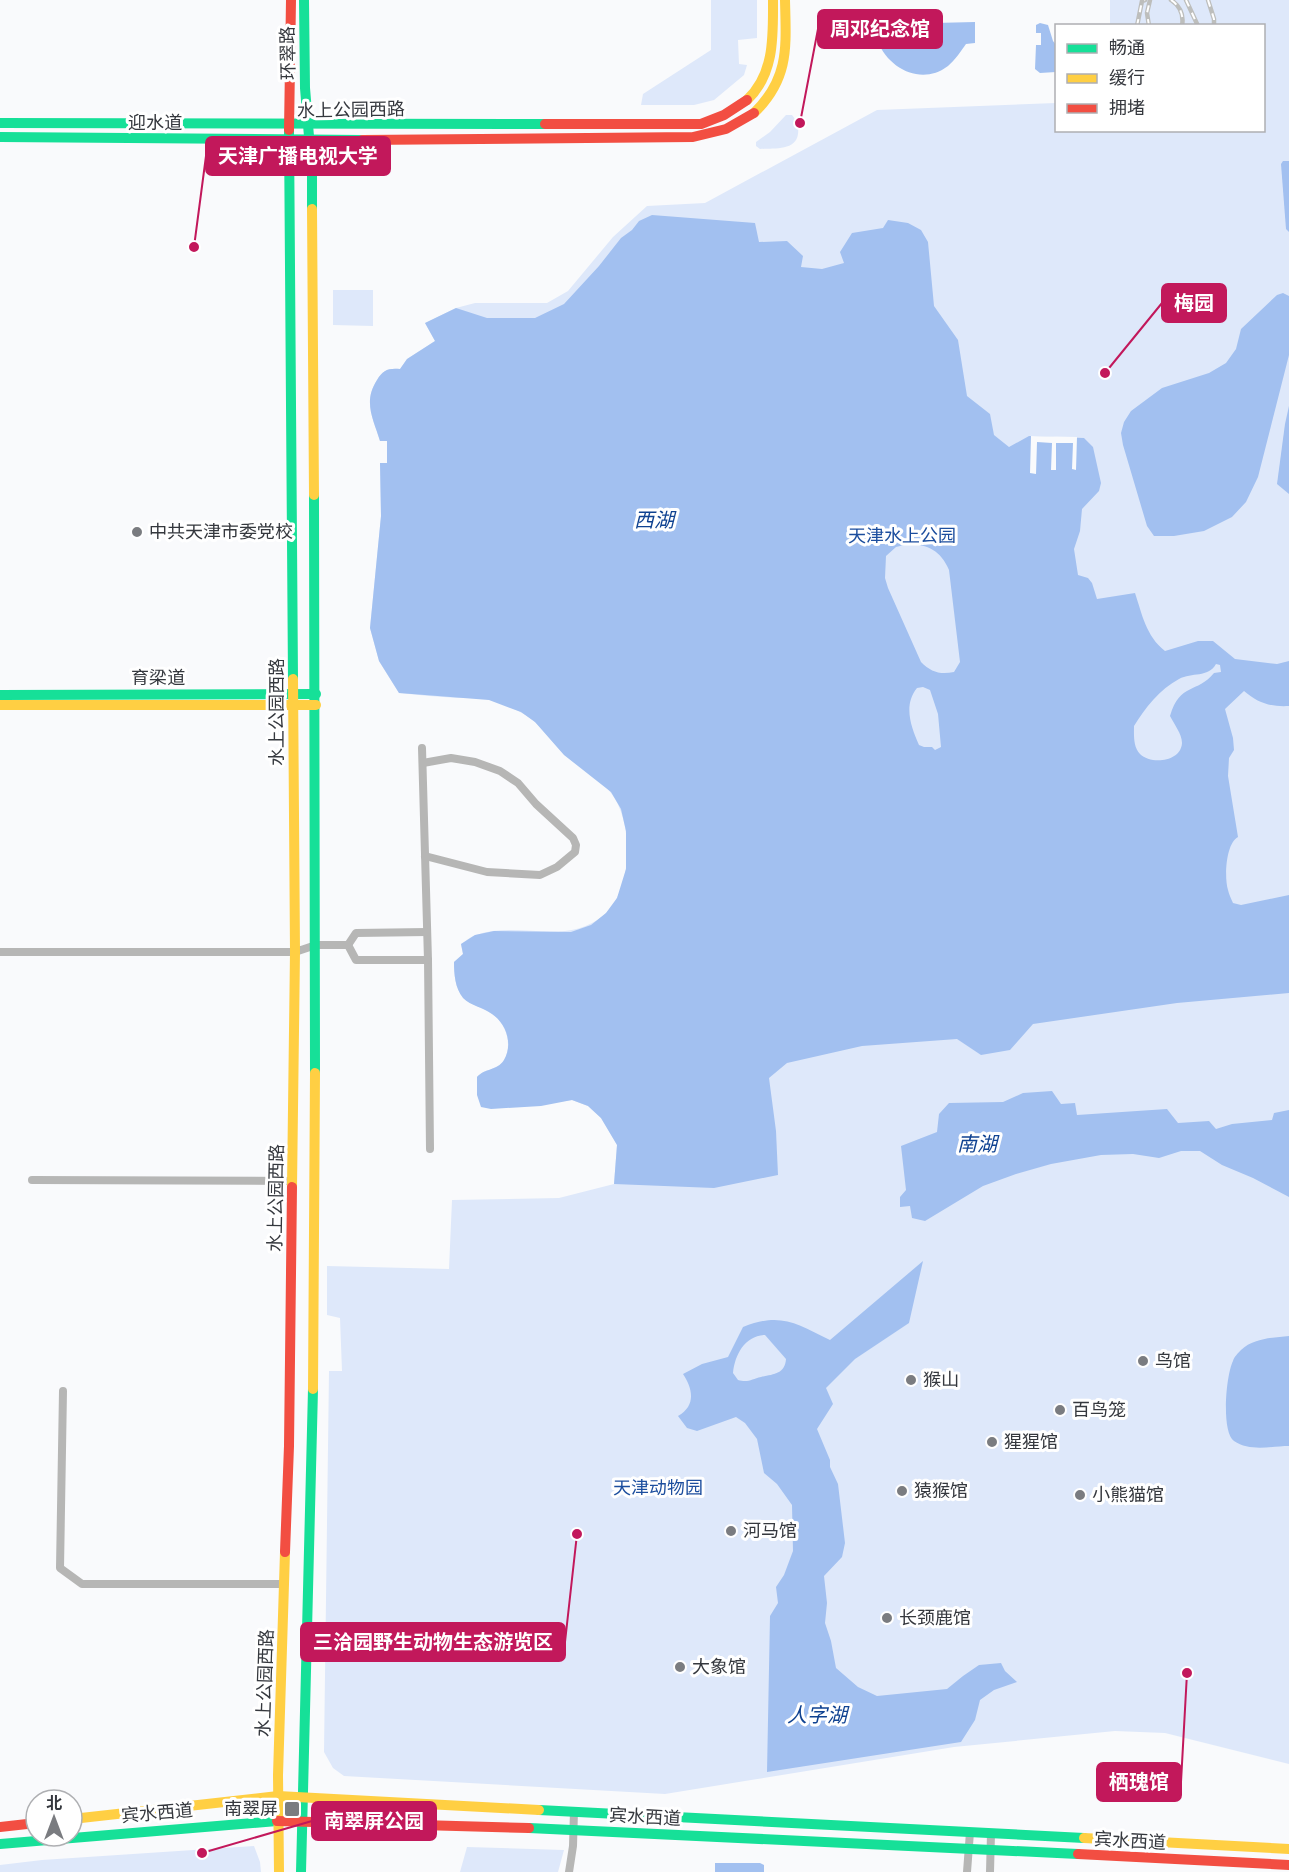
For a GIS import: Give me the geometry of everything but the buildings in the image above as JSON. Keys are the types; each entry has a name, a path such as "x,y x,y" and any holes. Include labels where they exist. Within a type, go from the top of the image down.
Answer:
{"main road":[{"name":"环翠路","path":"289,124 291,0"},
{"name":"环翠路","path":"304,0 304,55 310,141"},
{"name":"水上公园西路","path":"279,1872 278,1796 289,1446 295,952 289,124 701,124 727,116 747,102 766,74 771,62 774,39 773,0"},
{"name":"水上公园西路","path":"301,1872 314,1341 316,700 310,141 693,137 718,133 747,119 768,99 777,86 785,56 785,0"},
{"name":"迎水道","path":"0,123 289,124"},
{"name":"迎水道","path":"0,137 310,141"},
{"name":"育梁道","path":"0,695 316,700"},
{"path":"0,705 294,700"},
{"name":"宾水西道","path":"84,1818 278,1796 1289,1849"},
{"name":"宾水西道","path":"0,1846 278,1820 303,1820 573,1829 1289,1865"},
{"path":"0,1827 24,1824"}],"street":[{"path":"422,748 428,960 429,1149"},
{"path":"423,763 451,758 475,762 500,771 518,783 536,804 573,838 576,845 575,852 557,867 540,875 487,872 425,856"},
{"path":"348,945 356,933 427,932"},
{"path":"0,952 295,952 316,945 348,945"},
{"path":"348,945 356,960 428,960"},
{"path":"32,1180 293,1181"},
{"path":"63,1391 60,1568 82,1584 285,1584"},
{"path":"569,1872 573,1846 574,1810"},
{"path":"967,1872 970,1832"},
{"path":"990,1872 991,1833"}],"green space":[{"path":"711,0 757,0 757,38 738,40 739,64 747,65 744,75 714,100 694,105 641,105 643,94 711,50"},
{"name":"天津水上公园","path":"1110,0 1289,0 1289,1764 1165,1733 1115,1731 954,1747 665,1794 344,1776 333,1768 324,1752 329,1371 342,1371 340,1318 327,1315 327,1266 449,1269 452,1200 559,1198 614,1184 617,1145 601,1118 588,1106 572,1100 558,1102 477,1095 477,1077 501,1064 507,1054 507,1035 497,1018 470,1002 460,993 454,962 463,954 461,944 476,935 509,930 574,930 604,915 614,904 621,890 627,856 624,821 611,793 562,752 526,715 486,699 399,693 379,661 370,628 381,516 380,463 387,463 387,441 380,441 372,417 370,403 373,388 384,372 389,369 400,369 407,359 435,341 425,323 456,308 475,303 547,303 568,291 613,237 647,206 705,203 877,110 1055,103 1055,132 1265,132 1265,24 1110,24"},
{"path":"786,115 792,115 798,126 798,134 793,143 777,148 760,149 756,146 756,142 770,132"},
{"path":"333,290 373,290 373,326 333,325"},
{"path":"254,1846 261,1872 0,1872 0,1865 42,1860"},
{"path":"467,1847 564,1850 558,1872 460,1872"}],"water":[{"path":"975,22 975,43 966,44 948,66 938,72 928,74 907,72 898,67 883,52 878,42 872,42 872,25 876,23 911,23 912,31 934,31 934,23"},
{"path":"1040,23 1048,25 1055,44 1055,72 1040,73 1035,69 1036,45 1041,45 1041,33 1036,33 1036,25"},
{"path":"1283,161 1289,161 1289,232 1286,229 1281,164"},
{"name":"西湖","path":"652,215 755,223 759,242 787,241 803,256 801,267 822,269 844,263 840,252 852,233 883,228 888,220 908,223 921,230 928,242 934,306 958,340 967,396 990,414 994,435 1009,447 1029,436 1084,438 1093,447 1101,483 1099,491 1082,509 1080,531 1074,549 1078,575 1088,578 1092,583 1097,599 1135,593 1149,632 1165,651 1198,641 1213,641 1235,659 1277,664 1289,661 1289,706 1265,703 1254,699 1244,691 1225,709 1233,738 1234,750 1229,758 1228,776 1238,837 1231,846 1227,861 1228,890 1233,903 1241,905 1289,895 1289,993 1177,1003 1033,1024 1010,1050 981,1055 957,1039 862,1046 787,1063 769,1078 776,1131 778,1175 714,1188 614,1184 617,1145 601,1118 588,1106 572,1100 541,1106 491,1109 481,1107 477,1095 477,1077 501,1064 507,1054 508,1041 505,1029 497,1018 466,1001 458,990 454,962 463,954 461,944 475,935 494,931 571,932 591,925 606,913 617,898 626,869 626,831 621,809 611,792 564,755 535,722 521,712 489,700 399,693 379,661 370,628 381,516 380,463 387,463 387,441 380,441 372,417 371,396 381,374 389,369 400,369 407,359 435,341 425,323 456,308 487,318 535,318 564,304 621,238 639,221","holes":["908,544 922,545 938,553 949,570 960,662 954,672 936,672 921,662 888,588 885,578 886,556 896,547","1216,664 1220,665 1221,672 1214,673 1201,684 1184,693 1174,705 1170,716 1182,740 1177,754 1165,760 1151,760 1140,754 1135,744 1134,726 1148,706 1159,694 1179,679 1204,673","923,687 930,690 938,714 941,747 935,750 932,747 919,745 913,731 909,709 917,688"]},
{"path":"1283,293 1289,296 1289,355 1258,477 1246,502 1232,517 1204,531 1174,536 1154,536 1147,526 1123,445 1121,433 1124,422 1131,411 1162,388 1209,373 1226,363 1236,349 1241,329 1277,295"},
{"path":"1289,406 1289,494 1277,484"},
{"name":"南湖","path":"1052,1091 1061,1104 1075,1103 1077,1115 1167,1109 1178,1123 1209,1121 1216,1129 1232,1124 1272,1120 1274,1113 1289,1110 1289,1197 1222,1165 1200,1151 1181,1151 1159,1158 1133,1154 1101,1155 1051,1164 983,1186 925,1221 912,1218 910,1206 900,1207 900,1197 906,1190 901,1146 937,1132 939,1114 949,1103 1003,1102 1023,1093"},
{"name":"人字湖","path":"923,1261 909,1323 855,1359 826,1388 833,1404 817,1429 838,1484 845,1543 842,1557 824,1576 827,1603 825,1623 836,1668 858,1687 877,1696 947,1689 979,1665 1001,1663 1005,1671 1017,1682 994,1690 980,1700 975,1720 961,1742 767,1772 770,1616 778,1603 776,1587 784,1575 793,1551 792,1505 777,1484 764,1473 757,1439 745,1423 736,1417 697,1431 687,1428 678,1416 688,1407 691,1397 689,1385 683,1374 702,1364 728,1357 743,1327 767,1320 788,1321 830,1340","holes":["765,1335 786,1359 784,1368 770,1375 745,1381 738,1380 733,1373 742,1347 758,1336"]},
{"path":"1289,1336 1289,1446 1261,1448 1240,1444 1230,1436 1227,1427 1226,1403 1230,1368 1236,1355 1246,1346 1264,1339"},
{"path":"715,1863 760,1863 764,1865 764,1872 715,1872"}],"pier":[{"path":"1031,436 1077,437 1076,470 1072,469 1073,443 1056,443 1056,470 1051,470 1052,443 1037,442 1036,474 1030,473"}],"railway":[{"path":"1137,24 1142,1 1145,0"},
{"path":"1149,24 1147,13 1150,0"},
{"path":"1171,0 1181,11 1182,24"},
{"path":"1186,0 1197,24"},
{"path":"1208,0 1214,24"}],"traffic: fast":[{"path":"304,0 305,88 312,173 312,209"},
{"path":"0,123 545,124"},
{"path":"289,130 293,679"},
{"path":"0,137 362,140"},
{"path":"314,495 315,1073"},
{"path":"0,695 316,694"},
{"path":"301,1872 313,1389"},
{"path":"539,1810 1084,1838"},
{"path":"0,1844 277,1821"},
{"path":"529,1828 1078,1854"}],"traffic: slow":[{"path":"747,100 756,90 768,66 772,40 773,0"},
{"path":"754,113 766,100 780,74 785,47 785,0"},
{"path":"312,209 314,495"},
{"path":"292,1187 295,952 293,679"},
{"path":"0,705 316,705"},
{"path":"313,1389 315,1073"},
{"path":"279,1872 278,1775 285,1552"},
{"path":"84,1818 278,1796 539,1810"},
{"path":"1084,1838 1289,1849"}],"traffic: jam":[{"path":"289,130 291,0"},
{"path":"545,124 701,124 724,115 747,100"},
{"path":"362,140 693,137 726,129 754,113"},
{"path":"285,1552 289,1446 292,1187"},
{"path":"277,1821 529,1828"},
{"path":"0,1827 24,1824"},
{"path":"1078,1854 1289,1865"}],"place":[{"name":"周邓纪念馆","path":"800,123"},
{"name":"天津广播电视大学","path":"194,247"},
{"name":"梅园","path":"1105,373"},
{"name":"中共天津市委党校","path":"137,532"},
{"name":"鸟馆","path":"1143,1361"},
{"name":"猴山","path":"911,1380"},
{"name":"百鸟笼","path":"1060,1410"},
{"name":"猩猩馆","path":"992,1442"},
{"name":"猿猴馆","path":"902,1491"},
{"name":"小熊猫馆","path":"1080,1495"},
{"name":"河马馆","path":"731,1531"},
{"name":"三洽园野生动物生态游览区","path":"577,1534"},
{"name":"长颈鹿馆","path":"887,1618"},
{"name":"大象馆","path":"680,1667"},
{"name":"栖瑰馆","path":"1187,1673"},
{"name":"南翠屏","path":"292,1809"},
{"name":"南翠屏公园","path":"202,1853"}],"park label":[{"name":"天津动物园","path":"658,1488"}]}
